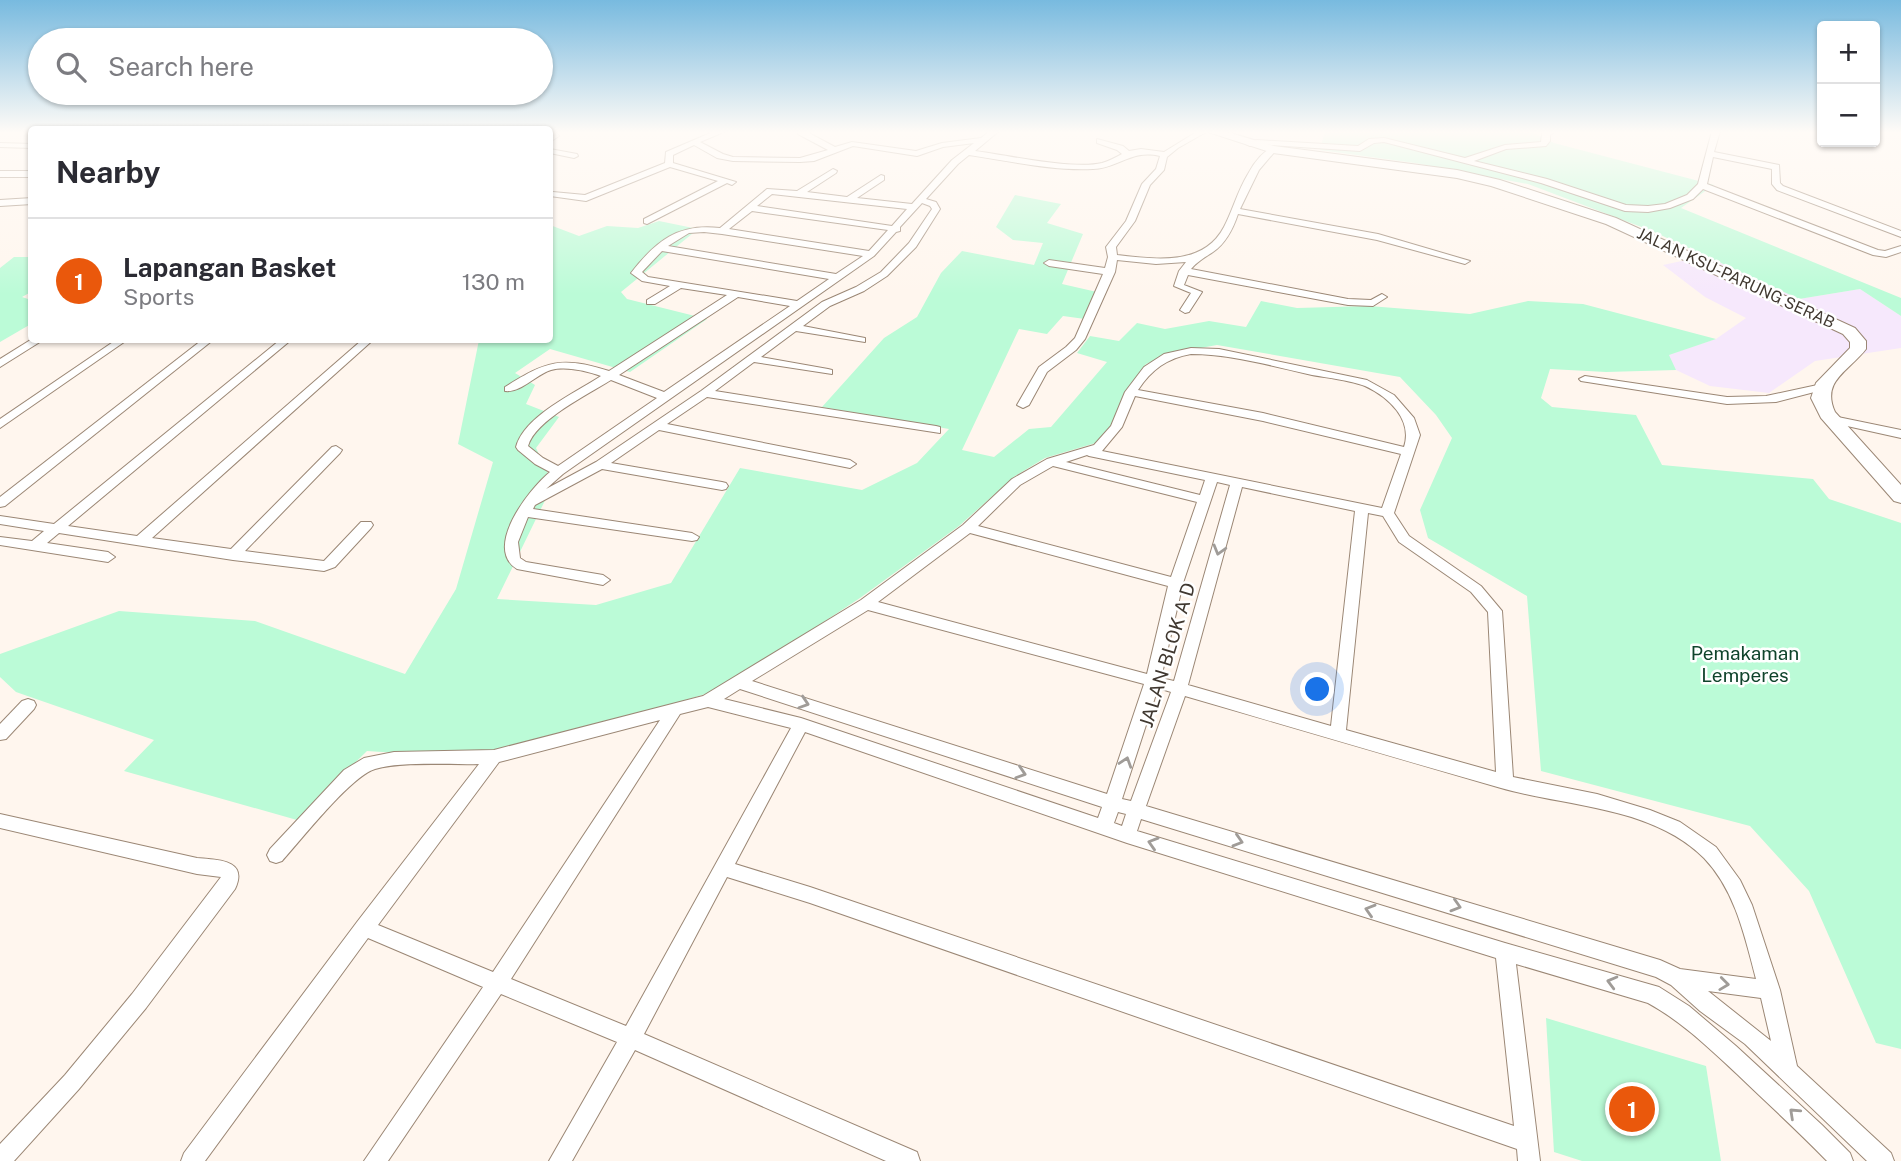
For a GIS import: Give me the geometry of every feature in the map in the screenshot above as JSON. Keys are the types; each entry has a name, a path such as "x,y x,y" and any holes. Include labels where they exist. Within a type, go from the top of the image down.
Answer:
{"street":[{"path":"554,195 586,198 617,185"},
{"path":"647,220 720,185"},
{"path":"800,193 812,185"},
{"path":"850,199 870,185"},
{"path":"603,580 522,566 514,561 511,544 527,507 543,484 868,256 897,229 935,185"},
{"path":"1023,405 1041,372 1079,340 1091,319 1110,272 1111,247 1130,220 1145,185"},
{"path":"1185,310 1196,292 1179,286 1184,271 1196,257 1220,240 1247,185"},
{"name":"JALAN KSU-PARUNG SERAB","path":"1502,185 1611,221 1849,331 1859,344 1855,355 1822,387"},
{"path":"1557,185 1608,205 1647,209 1667,206 1690,197 1702,185"},
{"path":"1702,185 1872,252 1886,254 1901,249"},
{"path":"1777,185 1901,234"},
{"path":"527,507 600,465 753,359 826,304 860,289 892,266 913,245 936,209 933,204 768,191 722,231"},
{"path":"0,203 28,201"},
{"path":"750,208 897,229"},
{"path":"1234,211 1378,237 1465,261"},
{"path":"798,304 645,279 636,275 661,248 690,229 722,231 868,256 892,266"},
{"path":"661,248 836,278"},
{"path":"1112,257 1161,261 1196,257"},
{"path":"1049,263 1110,272"},
{"path":"1184,271 1348,302 1373,303 1382,297"},
{"path":"651,302 681,284"},
{"path":"559,471 524,452 524,439 541,418 738,293"},
{"path":"795,328 861,340"},
{"path":"0,364 33,343"},
{"path":"0,424 118,343"},
{"path":"0,503 204,343"},
{"path":"36,545 282,343"},
{"path":"141,541 365,343"},
{"path":"276,855 361,766 394,759 494,757 708,701 866,604 968,528 1016,482 1051,462 1089,452 1110,438 1131,392 1150,365 1169,357 1195,351 1219,352 1346,376 1376,388 1404,411 1413,427 1414,435 1387,513"},
{"path":"753,359 828,372"},
{"path":"509,389 543,370 556,366 578,368 607,376 666,397"},
{"path":"1585,379 1680,396 1739,401 1783,398 1822,387 1822,403 1833,419 1899,493"},
{"path":"1131,392 1263,417 1409,452"},
{"path":"705,393 936,430"},
{"path":"1833,419 1901,434"},
{"path":"657,426 849,464"},
{"path":"233,555 336,450"},
{"path":"1089,452 1387,513 1405,539 1476,589 1495,611 1505,782"},
{"path":"1051,462 1204,500"},
{"path":"600,465 722,486"},
{"path":"1104,827 1153,681 1176,583 1212,479"},
{"name":"JALAN BLOK A D","path":"1127,835 1180,690 1237,484"},
{"path":"527,507 692,537"},
{"path":"1338,734 1362,509"},
{"path":"0,520 233,555 326,566 366,525"},
{"path":"968,528 1176,583"},
{"path":"0,541 108,557"},
{"path":"866,604 1153,681 1505,782 1647,815 1690,837 1718,860 1738,888 1770,990 1788,1070"},
{"path":"739,683 1135,810 1638,961 1678,978 1770,990"},
{"path":"708,701 802,724 1127,835 1505,952 1639,989 1664,1000 1746,1069 1842,1161"},
{"path":"0,734 28,705"},
{"path":"375,1161 496,985 674,711"},
{"path":"560,1161 631,1038 802,724"},
{"path":"192,1161 363,928 494,757"},
{"path":"0,821 197,866 224,869 230,874 230,878 229,883 139,1001 72,1082 0,1160"},
{"path":"723,868 810,895 1528,1151 1505,952"},
{"path":"363,928 496,985 631,1038 909,1160"},
{"path":"1678,978 1707,1004 1752,1037 1883,1161"}],"shaded area":[{"path":"1705,256 1799,299 1860,289 1901,316 1901,348 1815,361 1769,393 1710,386 1676,370 1668,355 1716,339 1746,318 1705,297 1663,265"}],"green space":[{"path":"1531,185 1714,185 1681,208 1901,298 1901,316 1860,289 1799,299 1652,231"},
{"name":"Pemakaman Lemperes","path":"1015,195 1061,204 1047,223 1083,234 1062,284 1097,292 1085,319 1063,316 1047,334 1019,329 962,450 994,457 1029,429 1051,427 1107,362 1077,353 1090,336 1119,341 1137,323 1165,329 1209,321 1246,327 1261,301 1297,308 1369,306 1470,314 1528,301 1583,304 1716,339 1669,355 1676,370 1606,372 1550,369 1541,398 1552,407 1636,415 1662,465 1813,479 1829,499 1901,523 1901,1049 1876,1043 1809,891 1750,826 1541,771 1527,596 1428,538 1420,510 1452,438 1436,415 1400,377 1217,345 1173,353 1146,364 1127,391 1112,426 1099,442 1045,458 1015,476 959,526 860,598 722,689 520,750 428,755 367,751 297,820 124,771 154,740 16,692 0,677 0,654 119,611 255,621 405,674 456,589 493,462 458,444 478,343 553,343 553,226 579,236 607,226 638,228 659,221 698,229 621,292 627,299 707,319 630,372 550,349 515,373 535,385 526,404 559,417 536,448 553,484 497,599 596,605 671,583 740,468 862,490 917,463 949,429 822,407 884,338 917,317 941,273 962,251 1034,265 1043,243 1013,240 996,227"},
{"path":"14,257 28,257 28,294 22,297 28,299 28,326 0,342 0,268"},
{"path":"1546,1018 1706,1066 1721,1161 1582,1161 1554,1152"}],"place":[{"name":"Lapangan Basket","path":"1632,1109"}]}
